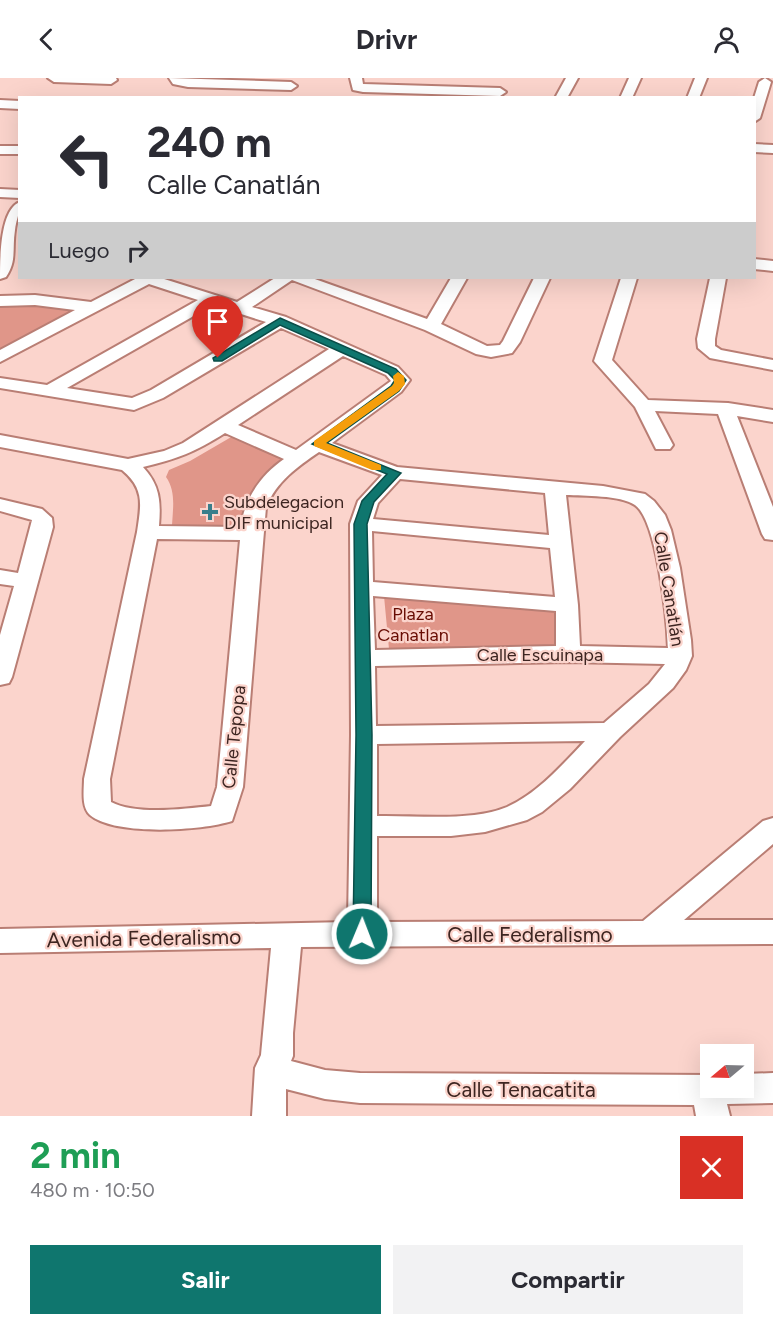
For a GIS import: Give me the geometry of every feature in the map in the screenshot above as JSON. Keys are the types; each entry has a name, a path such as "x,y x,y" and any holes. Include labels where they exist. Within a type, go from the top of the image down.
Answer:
{"street":[{"path":"54,78 110,82"},
{"path":"175,78 180,82 233,81 291,87"},
{"path":"356,78 357,87 363,88 416,84 478,84 498,95 509,78"},
{"path":"562,96 572,78"},
{"path":"627,96 635,78"},
{"path":"694,96 701,78"},
{"path":"756,110 763,81"},
{"path":"0,98 18,99"},
{"path":"0,104 18,105"},
{"path":"756,142 773,143"},
{"path":"756,148 773,149"},
{"path":"0,150 18,150"},
{"path":"0,193 18,194"},
{"path":"7,266 9,230 18,210"},
{"path":"756,264 773,266"},
{"path":"0,357 145,279"},
{"path":"150,279 280,321 342,349"},
{"path":"240,307 283,279"},
{"path":"301,279 432,326 482,350 500,352 506,349 511,342 542,279"},
{"path":"432,326 458,279"},
{"path":"629,279 603,361 643,405 663,445"},
{"path":"718,279 706,339 707,348 716,354 773,365"},
{"path":"49,391 213,298"},
{"path":"0,301 35,300 92,307"},
{"path":"0,383 123,404 140,402 280,321"},
{"path":"0,441 128,465 170,455 225,426 342,349"},
{"name":"Calle Tepopa","path":"128,465 140,474 150,492 148,532 96,792 98,807 103,811 123,816 148,818 222,814 230,787 253,513 258,498 267,484 298,458 400,384 398,375 342,349"},
{"path":"643,405 725,409 773,416"},
{"path":"725,409 773,534"},
{"path":"225,426 298,458"},
{"name":"Calle Canatlán","path":"318,444 395,473 636,498 647,504 660,528 679,640 680,656 672,672 659,688 542,797 524,810 502,819 472,823 363,826"},
{"path":"362,934 364,658 361,524 368,501 395,473"},
{"path":"555,488 567,605 568,654"},
{"path":"0,505 35,513 42,518 40,538 0,677"},
{"path":"361,524 561,543"},
{"path":"148,532 251,534"},
{"path":"0,577 27,582"},
{"path":"361,588 567,605"},
{"name":"Calle Escuinapa","path":"364,658 568,654 680,656"},
{"path":"364,735 610,732"},
{"path":"648,934 773,828"},
{"name":"Calle Federalismo","path":"287,936 773,932"},
{"path":"269,1116 271,1068 276,1056 287,936"},
{"name":"Avenida Federalismo","path":"0,941 287,936"},
{"name":"Calle Tenacatita","path":"271,1068 309,1082 351,1087 711,1103 773,1088"}],"green space":[{"path":"40,304 76,310 0,353 0,307"},
{"path":"233,436 288,458 251,494 245,513 245,524 232,527 172,525 173,494 166,477 169,470 190,461"},
{"name":"Plaza Canatlan","path":"384,596 562,613 560,648 389,649"}],"slow traffic":[{"path":"377,468 318,444 396,388 400,384 398,376"}],"place":[{"name":"Subdelegacion DIF municipal","path":"210,512"}],"route":[{"path":"218,358 280,321 392,371 398,375 400,380 396,388 318,444 395,473 368,501 362,514 361,524 364,658 362,934"}]}
